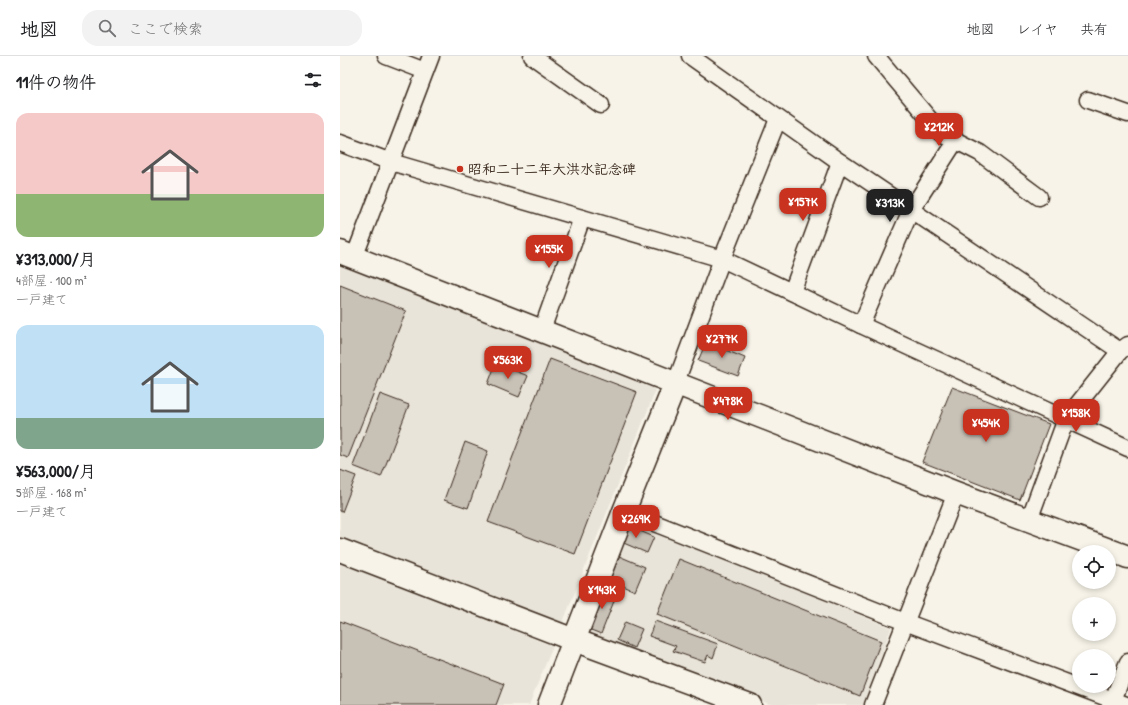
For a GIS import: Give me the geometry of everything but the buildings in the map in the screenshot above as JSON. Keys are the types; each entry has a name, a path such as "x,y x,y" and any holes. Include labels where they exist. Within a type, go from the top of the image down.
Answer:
{"street":[{"path":"386,56 425,71"},
{"path":"431,56 391,162 347,255 676,382 956,493 1128,557"},
{"path":"532,56 601,105"},
{"path":"690,56 910,210 1124,348 1066,420 1028,520"},
{"path":"876,56 941,133 980,153 1039,197"},
{"path":"1088,100 1128,114"},
{"path":"549,705 676,382 722,259 778,119"},
{"path":"861,325 910,210 956,140"},
{"path":"340,143 391,162 722,259 1128,448"},
{"path":"792,292 840,162"},
{"path":"542,330 582,218"},
{"path":"873,705 956,493"},
{"path":"624,511 905,622 1120,702 1128,662"},
{"path":"340,550 574,640 750,705"}],"shaded area":[{"path":"340,264 652,383 655,392 561,627 340,540"},
{"path":"624,518 891,628 863,705 772,705 578,634"},
{"path":"340,563 553,646 529,705 340,705"}],"place":[{"name":"昭和二十二年大洪水記念碑","path":"460,169"}]}
